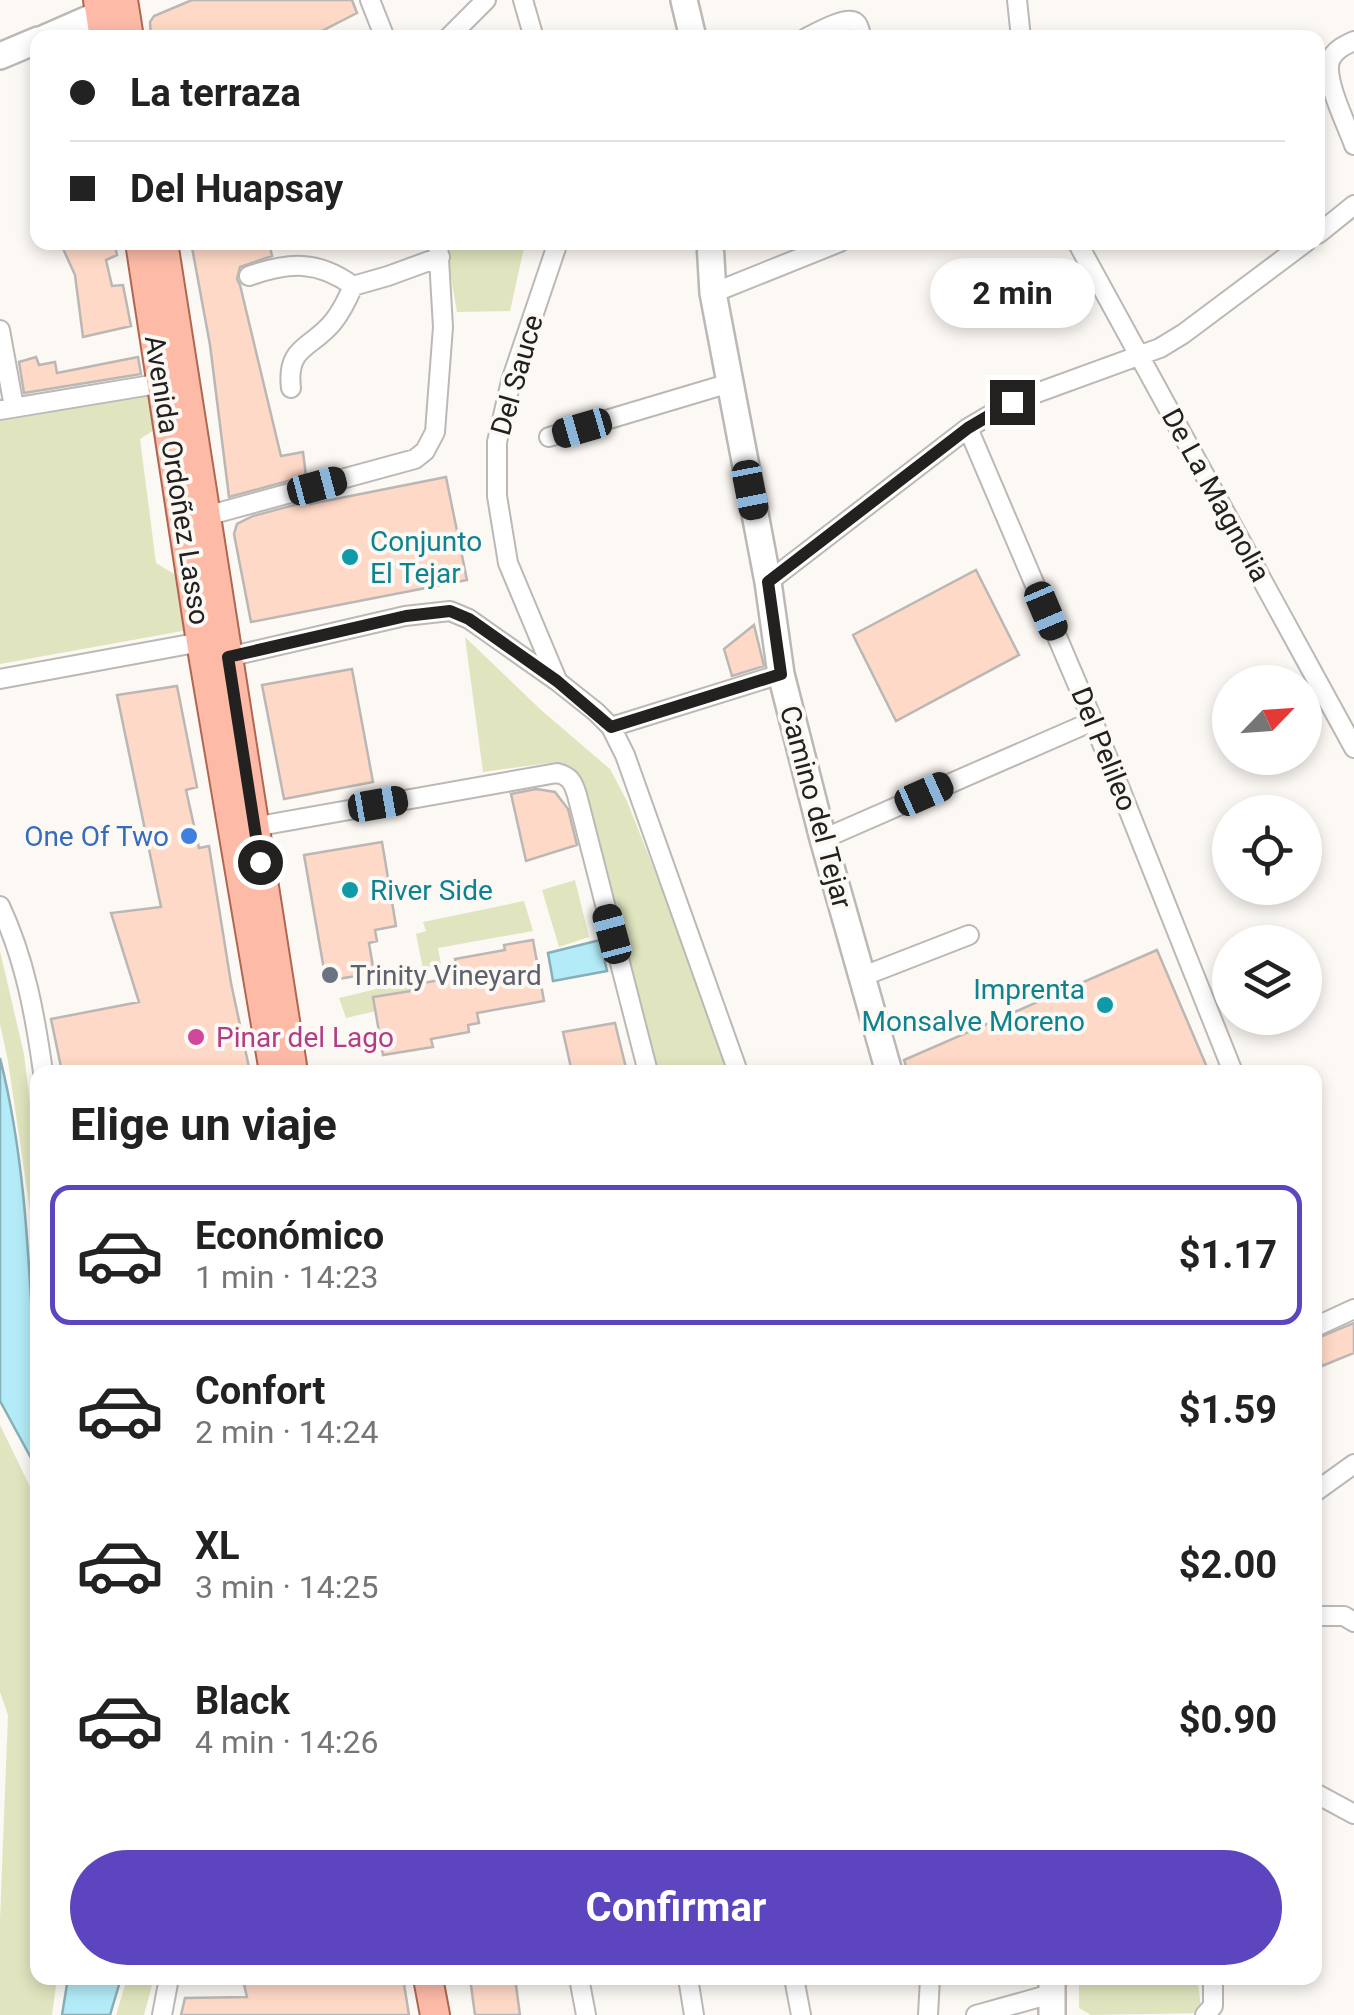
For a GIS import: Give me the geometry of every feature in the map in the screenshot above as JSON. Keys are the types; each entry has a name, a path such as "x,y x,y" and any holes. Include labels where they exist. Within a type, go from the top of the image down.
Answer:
{"main road":[{"name":"Avenida Ordoñez Lasso","path":"141,250 201,642 273,1065"},
{"name":"Avenida Ordoñez Lasso","path":"164,250 292,1065"},
{"path":"429,1985 435,2015"},
{"path":"447,1985 452,2015"}],"street":[{"path":"370,0 382,30"},
{"path":"456,30 486,0"},
{"path":"523,0 532,30"},
{"path":"684,0 691,30"},
{"path":"1018,0 1021,30"},
{"path":"63,30 114,9"},
{"path":"823,30 844,20 853,20 860,30"},
{"path":"0,56 30,43"},
{"path":"1348,44 1330,60 1329,77 1354,145"},
{"path":"1325,229 1354,206"},
{"path":"206,516 425,452 435,432 442,327 438,250 388,276 353,286 332,323 296,356 289,371 291,388"},
{"name":"Del Sauce","path":"555,250 510,382 497,442 497,496 508,563 557,681"},
{"name":"Camino del Tejar","path":"710,250 713,294 768,582 781,674 887,1065"},
{"path":"713,294 820,250"},
{"name":"De La Magnolia","path":"1081,250 1354,748"},
{"path":"768,582 968,428 1012,402 1160,348 1295,250"},
{"path":"249,276 268,269 316,266 353,286"},
{"path":"0,330 7,408 163,383"},
{"path":"549,437 730,384"},
{"name":"Del Pelileo","path":"968,428 1093,721 1230,1065"},
{"path":"228,657 381,622 450,611 469,619 557,681 611,727 625,755 736,1065"},
{"path":"0,679 201,642"},
{"path":"611,727 781,674"},
{"path":"823,838 1093,721"},
{"path":"254,827 557,773 567,776 573,783 646,1065"},
{"path":"0,906 15,937 34,1010 43,1065"},
{"path":"861,977 970,935"},
{"path":"1322,1324 1354,1309"},
{"path":"1322,1487 1354,1464"},
{"path":"1322,1616 1344,1616 1354,1622"},
{"path":"1322,1797 1354,1814"},
{"path":"162,2015 171,1985"},
{"path":"580,1985 586,2015"},
{"path":"689,1985 694,2015"},
{"path":"795,1985 801,2015"},
{"path":"928,2015 930,1985"},
{"path":"1205,2015 1213,2006 1213,1985"},
{"path":"976,2015 1052,1995"}],"green space":[{"path":"446,250 523,250 510,311 457,312"},
{"path":"156,394 159,427 140,439 156,563 179,577 188,630 0,664 0,421"},
{"path":"465,637 610,769 627,801 682,940 725,1065 645,1065 583,783 557,762 483,772"},
{"path":"575,880 589,937 559,947 542,890"},
{"path":"524,901 533,931 438,948 441,965 423,969 416,934 426,931 423,922"},
{"path":"0,951 24,1054 30,1104 30,1211 8,1061 0,1024"},
{"path":"410,981 415,1002 346,1018 339,998"},
{"path":"0,1425 30,1487 30,1985 56,1985 52,2015 0,2015 8,1715 0,1692"},
{"path":"125,1985 152,1985 144,2015 116,2015"},
{"path":"1079,1985 1198,1985 1202,2013 1091,2015 1079,2008"}],"water":[{"path":"600,940 607,971 553,981 548,953"},
{"path":"0,1058 19,1161 26,1230 30,1456 0,1401"},
{"path":"67,1985 119,1985 110,2015 62,2015"}],"building":[{"path":"192,0 352,0 357,13 324,30 150,30 154,16"},
{"path":"64,250 116,250 117,255 106,260 112,286 123,285 131,326 83,337 75,275"},
{"path":"192,250 271,250 272,256 240,267 237,279 281,456 303,452 306,476 229,497 210,345"},
{"path":"36,357 39,365 55,362 57,373 138,357 141,374 24,393 19,362"},
{"name":"Conjunto El Tejar","path":"446,477 467,580 251,622 234,534 237,524 309,501 310,504"},
{"path":"976,570 1019,655 896,721 853,635"},
{"path":"754,625 764,666 732,676 724,649"},
{"path":"352,669 373,782 284,799 262,685"},
{"path":"177,686 197,787 186,790 199,848 209,846 249,1065 61,1065 51,1019 139,1002 111,913 161,907 117,695"},
{"path":"536,789 555,792 568,809 577,845 526,861 511,794"},
{"name":"River Side","path":"382,842 396,926 375,930 377,941 369,943 374,973 326,981 304,855"},
{"path":"533,940 544,1001 477,1013 479,1023 468,1025 469,1032 431,1039 433,1047 383,1055 373,997 411,991 410,985 459,977 455,959 505,950 504,945"},
{"name":"Imprenta Monsalve Moreno","path":"1157,950 1206,1065 906,1065 904,1060"},
{"path":"615,1023 625,1065 570,1065 563,1032"},
{"path":"1354,1323 1354,1353 1322,1366 1322,1336"},
{"path":"244,1985 404,1985 409,2015 181,2015 185,1998 247,1997"},
{"path":"471,1985 516,1985 520,2015 475,2015"}],"place":[{"name":"Conjunto El Tejar","path":"350,557"},
{"name":"One Of Two","path":"189,836"},
{"name":"River Side","path":"350,890"},
{"name":"Trinity Vineyard","path":"330,975"},
{"name":"Imprenta Monsalve Moreno","path":"1105,1005"},
{"name":"Pinar del Lago","path":"196,1037"}],"route":[{"path":"260,862 228,657 406,616 450,611 469,619 557,681 611,727 781,674 768,582 968,428 1012,402"}]}
